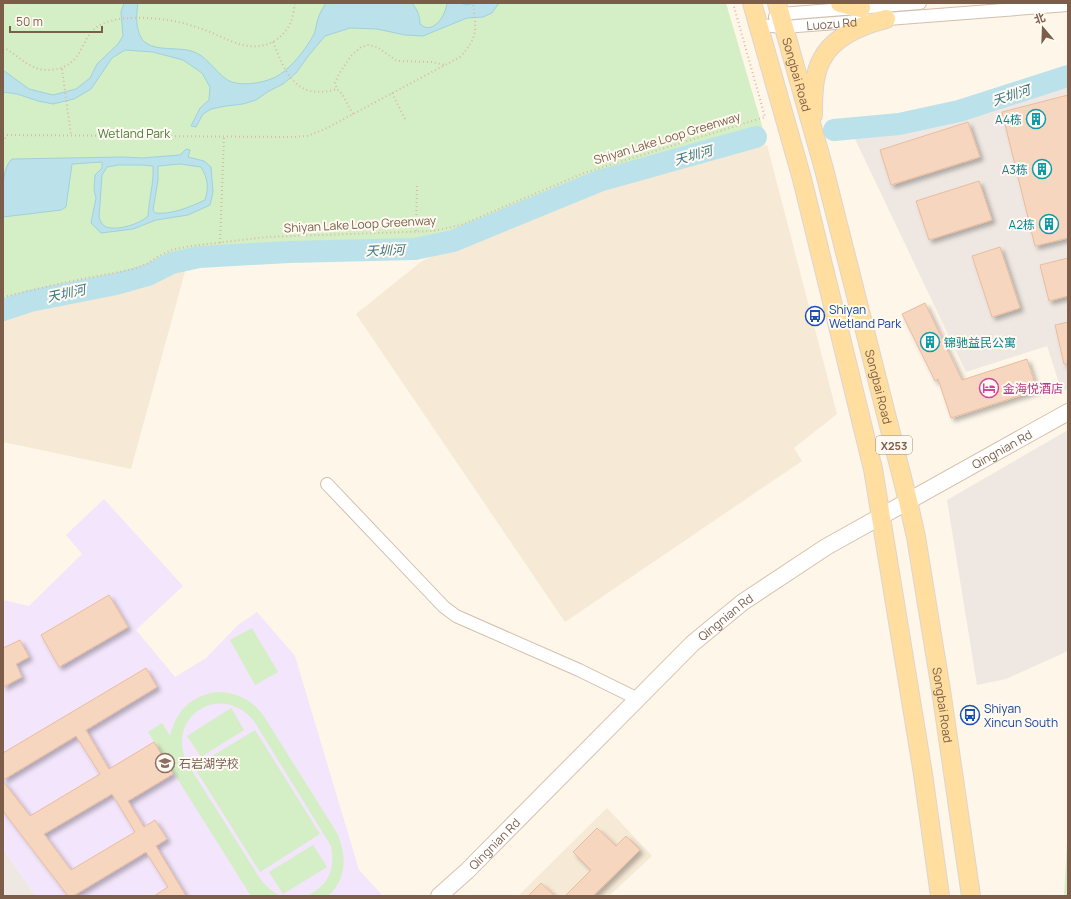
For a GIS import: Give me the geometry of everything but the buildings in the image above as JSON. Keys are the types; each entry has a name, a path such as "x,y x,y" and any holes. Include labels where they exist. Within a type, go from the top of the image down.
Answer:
{"main road":[{"name":"Songbai Road","path":"752,3 780,98 810,210 873,469 920,758 940,896"},
{"path":"840,3 861,8"},
{"name":"Songbai Road","path":"780,15 814,133 855,289 916,537 940,682 971,896"},
{"path":"814,133 814,93 822,60 837,42 848,34 872,23 886,19"}],"street":[{"name":"Luozu Rd","path":"759,25 780,15 920,3"},
{"name":"Luozu Rd","path":"780,15 886,19 1068,5"},
{"name":"Qingnian Rd","path":"439,896 467,870 693,643 743,602 826,547 1068,412"},
{"path":"327,484 444,607 456,616 579,670 638,699"}],"path":[{"path":"3,47 26,63 40,69 62,69 77,58 93,30 108,22 129,18 183,23 250,47 267,45 282,36 291,23 295,3"},
{"path":"3,135 224,137 307,136 325,129 460,57 469,47 474,36 475,25 473,3"},
{"name":"Shiyan Lake Loop Greenway","path":"3,297 67,282 134,269 147,264 171,250 191,246 266,237 433,231 460,225 591,171 765,117 733,3"},
{"path":"273,42 283,66 297,85 312,92 337,89"},
{"path":"354,114 342,94 337,89 335,83 351,56 361,47 368,45 377,47 396,61 446,64"},
{"path":"62,69 70,135"},
{"path":"392,93 406,121"},
{"path":"3,142 7,135"},
{"path":"220,243 224,137"},
{"path":"416,231 417,186"}],"shaded area":[{"path":"1068,85 1068,388 1062,392 1047,346 966,372 855,139 972,115"},
{"path":"767,145 837,414 794,448 802,461 565,622 356,314 422,261 590,189"},
{"path":"190,253 131,469 3,442 3,303 142,273 164,260"},
{"path":"1068,430 1068,651 1006,679 977,685 947,500"},
{"name":"石岩湖学校","path":"104,499 183,586 136,630 175,677 206,658 238,625 257,612 295,656 359,870 383,896 36,896 3,849 3,600 29,606 82,554 66,535"},
{"path":"607,808 652,856 609,896 518,896"},
{"path":"3,849 36,896 3,896"}],"green space":[{"name":"Wetland Park","path":"3,3 726,3 763,129 596,178 450,237 412,245 287,246 190,253 164,260 142,273 104,283 27,297 3,303"},
{"path":"252,628 278,672 255,685 230,640"},
{"path":"215,692 229,693 242,697 258,709 337,833 344,858 342,874 339,882 328,896 306,896 320,888 329,876 332,862 331,846 254,721 241,709 227,704 212,704 200,709 190,719 184,731 182,746 187,763 261,880 275,893 281,896 251,896 148,732 162,723 170,736 176,719 185,706 198,698"},
{"path":"231,708 244,730 201,757 187,736"},
{"path":"255,730 320,834 260,872 194,767"},
{"path":"1068,824 1068,896 1064,896"},
{"path":"313,845 327,867 283,894 269,872"}],"water":[{"path":"124,3 138,3 138,30 142,39 146,43 156,47 186,50 196,53 206,59 226,79 231,82 245,84 274,78 284,72 299,57 315,32 319,15 326,3 412,3 418,13 420,24 425,27 430,27 434,26 441,18 447,3 460,3 467,5 473,3 499,3 492,13 483,17 467,18 423,36 405,35 377,29 350,28 325,36 296,73 283,84 256,100 243,104 211,109 203,114 196,127 191,126 200,108 209,100 210,87 202,73 183,60 153,52 125,50 112,58 91,89 74,99 53,104 17,94 3,92 3,70 29,89 53,95 76,89 90,78 97,64 118,44 123,36 121,12"},
{"path":"186,149 190,150 188,157 204,161 211,167 213,192 210,205 188,215 156,220 133,229 101,233 91,223 96,198 94,190 95,175 102,168 102,162 72,164 66,207 61,210 3,217 4,178 8,164 12,159 142,158 180,155","holes":["180,164 201,167 207,183 205,200 174,212 155,213 153,210 158,180 158,166","118,165 153,166 152,185 148,216 140,222 128,226 111,228 103,225 99,217 102,175 107,167"]}],"waterway":[{"name":"天圳河","path":"834,130 899,124 959,111 1068,76"},
{"name":"天圳河","path":"3,310 30,301 116,284 148,275 172,263 199,257 289,252 415,249 453,241 599,181 756,137"}],"place":[{"name":"A4栋","path":"1036,119"},
{"name":"A3栋","path":"1042,169"},
{"name":"A2栋","path":"1049,224"},
{"name":"Shiyan Wetland Park","path":"815,316"},
{"name":"锦驰益民公寓","path":"930,342"},
{"name":"金海悦酒店","path":"989,388"},
{"name":"Shiyan Xincun South","path":"970,715"},
{"name":"石岩湖学校","path":"165,763"}]}
